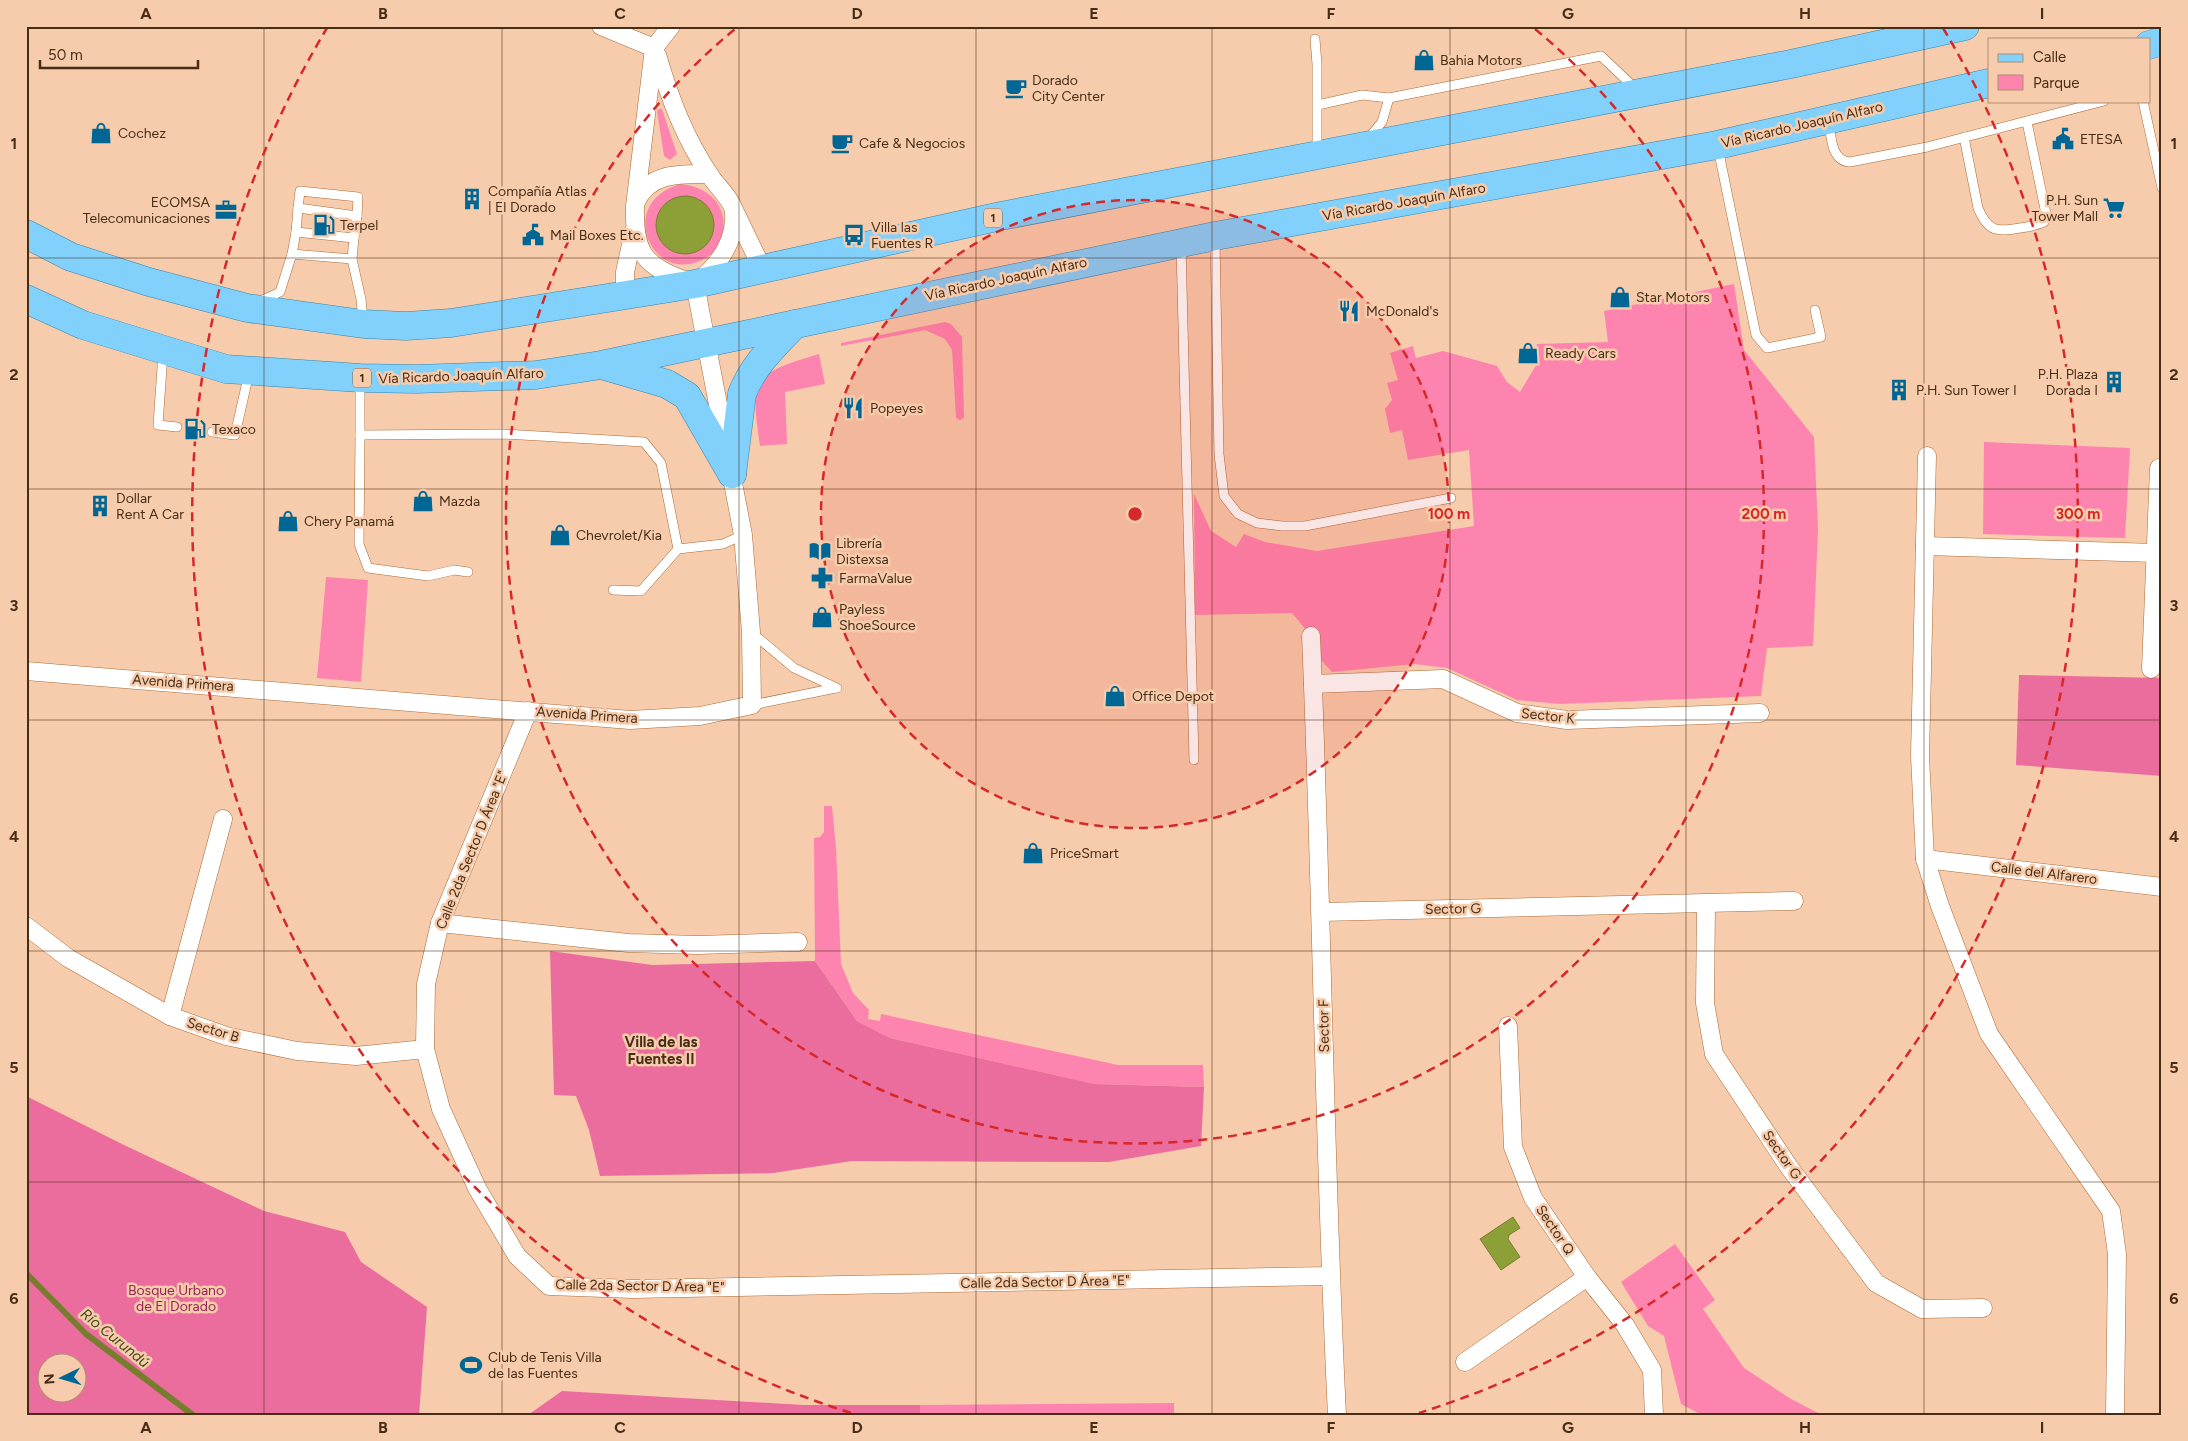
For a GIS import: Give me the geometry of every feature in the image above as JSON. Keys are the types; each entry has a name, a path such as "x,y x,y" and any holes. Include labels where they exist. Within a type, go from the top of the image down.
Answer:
{"main road":[{"name":"1","path":"26,234 71,257 149,282 247,308 363,324 406,326 451,323 625,297 695,284 1001,216 1791,64 1965,26"},
{"path":"2150,45 2162,41"},
{"name":"Vía Ricardo Joaquín Alfaro","path":"26,299 83,325 226,369 360,378 416,379 536,375 601,365 1215,236 1718,145 1988,83"},
{"path":"732,474 742,394 747,382 757,364 795,324"},
{"path":"601,365 667,384 682,391 699,415 732,474"}],"street":[{"path":"601,26 654,48"},
{"path":"625,297 625,272 634,228 654,48 671,26"},
{"path":"654,48 670,99 689,143 734,210 763,270"},
{"path":"635,206 640,192 655,180 673,175 709,174"},
{"path":"695,284 711,271 727,248 732,236 734,210"},
{"path":"634,228 642,253 656,269 695,284"},
{"path":"695,284 743,535 751,632 752,705"},
{"path":"1926,456 1920,756 1926,859 1940,906 1989,1034 2110,1211 2117,1254 2115,1415"},
{"path":"2151,669 2159,468"},
{"path":"1925,546 2156,553"},
{"name":"Sector F","path":"1311,636 1321,912 1330,1276 1337,1415"},
{"name":"Avenida Primera","path":"26,671 630,720 700,716 752,705"},
{"name":"Sector K","path":"1313,684 1443,679 1517,713 1568,720 1760,713"},
{"name":"Calle 2da Sector D Área \"E\"","path":"528,711 440,923 426,984 425,1049 441,1109 477,1188 517,1256 549,1286 633,1289 1330,1276"},
{"path":"170,1016 223,819"},
{"name":"Calle del Alfarero","path":"1926,859 2162,887"},
{"name":"Sector G","path":"1321,912 1794,901"},
{"name":"Sector G","path":"1706,904 1705,1003 1714,1054 1789,1167 1876,1283 1922,1310 1983,1308"},
{"path":"440,923 628,943 698,945 798,942"},
{"name":"Sector B","path":"26,926 68,958 170,1016 226,1036 297,1051 356,1056 425,1049"},
{"name":"Sector Q","path":"1508,1026 1513,1148 1532,1198 1587,1277 1625,1325 1652,1370 1654,1415"},
{"path":"1465,1362 1587,1277"}],"lane":[{"path":"1314,39 1318,106 1317,155"},
{"path":"1318,106 1362,95 1389,98 1601,56 1640,93"},
{"path":"1363,146 1382,122 1389,98"},
{"path":"1828,119 1836,153 1845,162 1964,138 2100,102"},
{"path":"2142,102 2162,188"},
{"path":"1964,138 1978,208 1983,219 1992,228 2000,232 2037,226 2044,222 2046,214 2027,122"},
{"path":"1718,145 1756,335 1767,348 1821,337 1815,310"},
{"path":"247,308 280,292 292,254 300,191 358,197 352,259 361,299 363,324"},
{"path":"298,208 356,216"},
{"path":"296,232 354,238"},
{"path":"1215,236 1218,454 1224,496 1238,514 1257,523 1305,526 1451,498"},
{"path":"1180,243 1194,760"},
{"path":"292,254 352,259"},
{"path":"164,350 158,425 177,427"},
{"path":"212,432 236,436 249,370"},
{"path":"360,378 359,544 368,568 428,576 454,570 468,572"},
{"path":"360,435 503,434 644,442 661,463 678,549"},
{"path":"613,590 641,592 678,549 723,544 743,535"},
{"path":"751,632 794,668 837,688 752,705"}],"green space":[{"path":"662,109 677,154 670,160 664,156 657,111"},
{"path":"681,184 700,189 714,199 719,206 724,224 722,239 713,253 702,260 684,265 668,261 655,251 648,238 645,222 650,207 661,193","holes":["669,201 704,203 710,210 714,220 676,253 661,242 658,215"]},
{"path":"1734,284 1744,350 1814,437 1818,529 1813,646 1767,648 1761,696 1561,704 1517,700 1447,668 1414,664 1332,672 1321,660 1311,636 1292,613 1195,615 1194,494 1211,531 1236,547 1244,534 1265,542 1317,551 1474,526 1469,450 1408,460 1402,430 1390,433 1385,409 1392,400 1387,383 1398,380 1390,353 1413,346 1416,358 1443,351 1497,366 1507,382 1520,392 1538,362 1537,344 1608,342 1604,311"},
{"path":"945,322 951,324 962,337 964,418 960,420 956,418 952,350 945,339 925,330 841,346 841,343"},
{"path":"819,354 825,384 785,392 787,444 760,446 756,406 757,392 761,382 768,374 780,367"},
{"path":"1984,442 2130,448 2125,538 1983,534"},
{"path":"326,577 368,580 361,682 317,678"},
{"path":"2019,675 2162,678 2162,776 2016,765"},
{"path":"824,806 832,806 836,848 841,964 853,993 869,1010 868,1019 880,1021 881,1014 1118,1065 1203,1065 1204,1087 1095,1084 890,1038 857,1021 815,961 814,838 820,837 824,832"},
{"path":"550,951 652,965 815,961 857,1021 890,1038 1095,1084 1204,1087 1201,1146 1109,1162 852,1161 773,1173 600,1176 589,1130 576,1096 554,1095"},
{"name":"Bosque Urbano de El Dorado","path":"26,1096 264,1211 345,1232 361,1262 427,1307 419,1415 26,1415"},
{"path":"1675,1244 1715,1300 1703,1309 1744,1368 1791,1399 1822,1415 1702,1415 1681,1404 1664,1336 1648,1326 1621,1282"},
{"path":"562,1391 803,1405 920,1405 920,1415 528,1415"},
{"path":"1174,1403 1174,1415 920,1415 920,1405"}],"shaded area":[{"path":"685,196 696,198 709,209 714,225 712,236 701,249 685,254 674,252 661,241 656,225 658,214 669,201"},
{"path":"1513,1217 1520,1228 1509,1235 1508,1239 1520,1257 1501,1270 1480,1239"}],"waterway":[{"name":"Río Curundú","path":"26,1273 86,1334 193,1415"}],"place":[{"name":"Bahia Motors","path":"1424,60"},
{"name":"Dorado City Center","path":"1016,88"},
{"name":"Cochez","path":"101,133"},
{"name":"ETESA","path":"2063,139"},
{"name":"Cafe & Negocios","path":"842,143"},
{"name":"Compañía Atlas | El Dorado","path":"472,199"},
{"name":"P.H. Sun Tower Mall","path":"2114,208"},
{"name":"ECOMSA Telecomunicaciones","path":"226,210"},
{"name":"Terpel","path":"324,225"},
{"name":"Mail Boxes Etc.","path":"533,235"},
{"name":"Villa las Fuentes R","path":"854,235"},
{"name":"Star Motors","path":"1620,297"},
{"name":"McDonald's","path":"1349,311"},
{"name":"Ready Cars","path":"1528,353"},
{"name":"P.H. Plaza Dorada I","path":"2114,382"},
{"name":"P.H. Sun Tower I","path":"1899,390"},
{"name":"Popeyes","path":"853,408"},
{"name":"Texaco","path":"195,429"},
{"name":"Mazda","path":"423,501"},
{"name":"Dollar Rent A Car","path":"100,506"},
{"name":"Chery Panamá","path":"288,521"},
{"name":"Chevrolet/Kia","path":"560,535"},
{"name":"Librería Distexsa","path":"820,551"},
{"name":"FarmaValue","path":"822,578"},
{"name":"Payless ShoeSource","path":"822,617"},
{"name":"Office Depot","path":"1115,696"},
{"name":"PriceSmart","path":"1033,853"},
{"name":"Club de Tenis Villa de las Fuentes","path":"471,1365"}],"district":[{"name":"Villa de las Fuentes II","path":"661,1050"}]}
